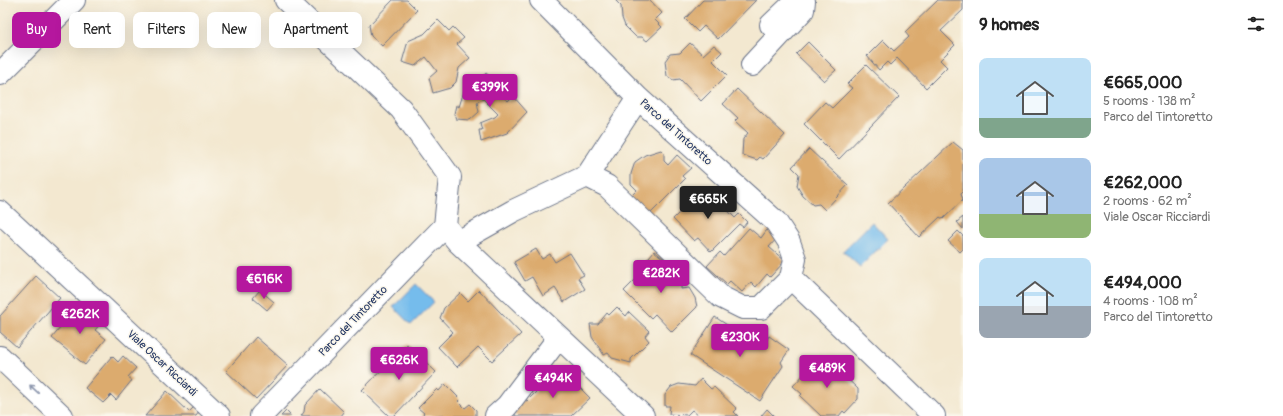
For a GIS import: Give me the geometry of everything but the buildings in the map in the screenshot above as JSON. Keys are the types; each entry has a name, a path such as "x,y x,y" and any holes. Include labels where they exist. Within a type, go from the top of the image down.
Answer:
{"street":[{"path":"4,63 74,0"},
{"path":"286,0 400,109 450,177 452,234 643,416"},
{"name":"Parco del Tintoretto","path":"541,0 638,98 776,222 789,242 795,259 791,278"},
{"path":"752,65 803,10 804,1 796,1 771,25"},
{"name":"Parco del Tintoretto","path":"261,416 452,234 513,211 587,176 638,98"},
{"path":"587,176 607,186 721,297 726,300 743,308 760,308 791,278 934,416"},
{"name":"Viale Oscar Ricciardi","path":"0,212 219,416"},
{"path":"496,416 507,406 560,337"},
{"path":"0,357 62,416"}],"water":[{"path":"872,222 888,239 860,267 843,251"},
{"path":"416,284 434,302 411,325 393,307"}]}
